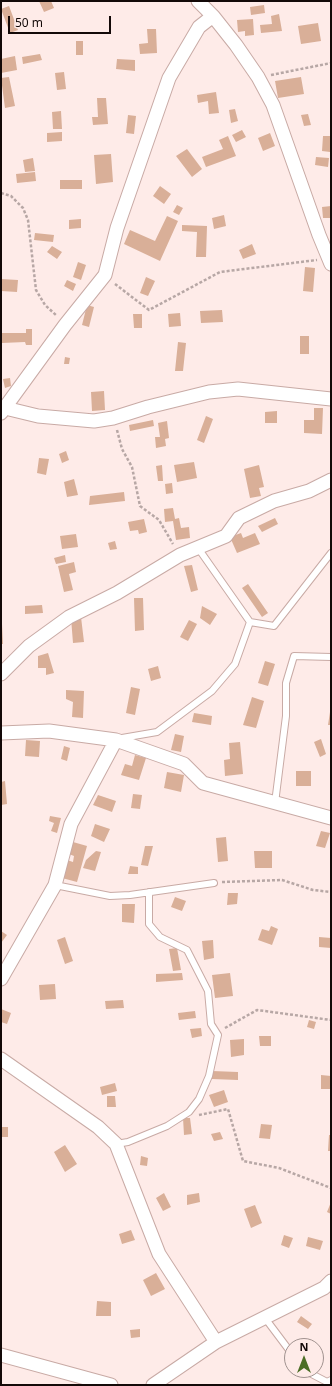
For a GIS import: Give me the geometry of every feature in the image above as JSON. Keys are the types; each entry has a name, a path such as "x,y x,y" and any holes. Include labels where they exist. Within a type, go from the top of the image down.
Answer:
{"street":[{"path":"198,1 213,16 258,77 273,105 330,262"},
{"path":"213,16 200,27 169,78 117,228 105,275 2,410 68,420 94,421 113,418 178,399 209,392 238,389 331,399"},
{"path":"1,674 29,646 69,617 117,593 180,556 226,536 239,518 274,501 309,491 331,480"},
{"path":"1,733 49,731 116,740 184,764 202,783 331,818"},
{"path":"1,978 55,885 71,824 116,740"},
{"path":"1,1059 98,1127 116,1144 159,1254 216,1342"},
{"path":"153,1385 216,1342 324,1288 331,1281"},
{"path":"1,1355 111,1385"}],"lane":[{"path":"198,548 250,622 274,626 331,554"},
{"path":"116,740 157,732 212,691 235,664 250,622"},
{"path":"275,803 286,716 286,683 294,656 331,657"},
{"path":"55,885 110,896 214,883"},
{"path":"116,1144 128,1142 167,1126 189,1112 199,1099 209,1076 218,1035 211,1024 208,991 187,950 160,937 149,924 149,892"},
{"path":"265,1318 284,1343"},
{"path":"319,1378 327,1382 331,1380"}],"path":[{"path":"258,77 331,63"},
{"path":"1,193 12,196 23,208 28,220 36,290 45,305 53,311 65,326"},
{"path":"105,275 125,293 149,310 220,272 330,262"},
{"path":"113,418 122,449 132,467 140,506 158,520 180,556"},
{"path":"214,883 282,880 313,890 331,892"},
{"path":"218,1035 220,1031 257,1010 331,1020"},
{"path":"192,1107 194,1116 228,1109 243,1161 279,1168 331,1188"}],"building":[{"path":"39,1 51,1 54,8 44,12"},
{"path":"264,5 265,13 251,15 250,7"},
{"path":"9,6 18,30 10,33 1,9"},
{"path":"279,14 282,31 261,33 260,25 272,24 271,16"},
{"path":"253,19 254,35 245,36 245,31 238,32 237,20"},
{"path":"318,23 321,41 301,44 298,26"},
{"path":"147,29 156,29 157,53 140,54 139,44 148,43"},
{"path":"76,41 83,41 83,55 76,55"},
{"path":"40,54 42,60 23,64 22,57"},
{"path":"15,56 17,70 1,73 1,59"},
{"path":"117,59 135,60 135,71 116,69"},
{"path":"64,72 66,89 57,90 55,73"},
{"path":"9,77 15,106 5,108 1,78"},
{"path":"301,77 304,94 278,98 275,81"},
{"path":"216,92 219,113 209,114 208,101 198,103 197,95"},
{"path":"97,98 106,98 108,124 93,125 92,117 98,117"},
{"path":"235,109 238,121 231,123 229,110"},
{"path":"61,111 62,129 53,129 52,112"},
{"path":"308,114 311,125 304,126 301,115"},
{"path":"128,115 136,116 134,134 126,133"},
{"path":"242,130 246,137 236,142 232,135"},
{"path":"62,132 62,141 47,142 47,133"},
{"path":"270,133 275,146 263,151 258,138"},
{"path":"228,136 236,156 206,167 202,157 223,149 219,140"},
{"path":"323,136 331,136 330,152 322,151"},
{"path":"187,149 202,169 192,177 176,156"},
{"path":"111,154 113,182 96,184 94,155"},
{"path":"316,157 329,158 328,167 315,165"},
{"path":"33,158 35,171 25,172 23,160"},
{"path":"35,172 36,181 17,183 16,174"},
{"path":"60,180 82,180 82,189 60,189"},
{"path":"160,186 171,194 164,204 153,196"},
{"path":"177,205 183,208 179,215 173,212"},
{"path":"331,206 331,218 323,218 322,207"},
{"path":"224,215 226,226 214,229 212,218"},
{"path":"167,216 178,221 160,261 124,244 130,230 155,241"},
{"path":"81,219 81,228 69,229 69,220"},
{"path":"182,225 207,226 206,257 196,257 197,232 182,231"},
{"path":"35,233 54,235 53,242 34,240"},
{"path":"252,244 256,254 243,259 239,250"},
{"path":"52,246 62,252 57,259 47,252"},
{"path":"78,262 86,265 81,280 73,277"},
{"path":"305,267 315,268 313,292 303,291"},
{"path":"146,277 155,281 148,296 140,293"},
{"path":"1,279 18,280 17,292 1,291"},
{"path":"67,280 76,284 73,291 64,286"},
{"path":"87,305 94,307 89,327 82,325"},
{"path":"222,310 223,322 201,323 200,311"},
{"path":"180,313 181,326 169,327 168,314"},
{"path":"133,314 142,314 142,328 134,328"},
{"path":"26,329 32,329 32,345 26,345 25,342 2,343 1,333 26,333"},
{"path":"300,336 309,336 309,354 300,354"},
{"path":"178,342 186,343 183,371 175,371"},
{"path":"65,357 70,358 69,364 64,364"},
{"path":"10,378 11,386 5,388 3,379"},
{"path":"104,391 105,410 92,411 91,392"},
{"path":"314,408 323,408 322,434 304,433 304,420 314,420"},
{"path":"277,411 277,423 265,423 265,412"},
{"path":"206,416 213,419 204,443 197,440"},
{"path":"153,420 154,426 130,431 129,425"},
{"path":"167,421 169,438 165,439 166,446 156,448 155,437 160,437 158,423"},
{"path":"66,451 69,460 62,463 59,454"},
{"path":"39,458 49,459 46,475 37,473"},
{"path":"194,462 197,478 177,482 174,465"},
{"path":"162,465 163,481 158,481 156,466"},
{"path":"259,465 264,487 259,488 261,496 250,498 244,469"},
{"path":"74,479 78,495 67,497 64,482"},
{"path":"172,483 173,493 166,494 165,484"},
{"path":"124,492 125,501 89,505 90,496"},
{"path":"173,508 175,519 179,518 181,528 189,527 190,538 176,540 173,521 165,522 164,509"},
{"path":"275,518 278,524 262,532 258,526"},
{"path":"144,519 147,532 139,534 138,530 130,531 128,522"},
{"path":"241,533 243,538 255,533 260,544 237,553 230,537"},
{"path":"76,534 78,547 62,549 60,536"},
{"path":"115,541 117,549 110,550 108,543"},
{"path":"65,555 66,562 56,564 54,558"},
{"path":"74,562 76,572 69,574 73,590 64,592 58,566"},
{"path":"192,565 198,590 191,592 184,566"},
{"path":"248,584 268,613 262,617 242,588"},
{"path":"134,598 143,598 144,630 135,631"},
{"path":"42,605 43,613 25,614 25,606"},
{"path":"202,606 217,614 210,625 200,618"},
{"path":"81,617 84,642 73,643 71,618"},
{"path":"189,620 197,624 188,641 180,637"},
{"path":"2,624 3,644 1,644"},
{"path":"48,653 54,673 46,675 46,668 38,668 38,656"},
{"path":"265,661 275,664 268,686 258,683"},
{"path":"158,666 161,678 151,681 148,669"},
{"path":"131,687 140,689 135,715 126,713"},
{"path":"66,690 84,691 83,718 72,717 73,702 66,699"},
{"path":"252,697 264,701 256,728 243,725"},
{"path":"330,712 331,725 328,725"},
{"path":"194,713 212,716 211,725 192,722"},
{"path":"175,734 184,736 181,752 171,750"},
{"path":"321,739 326,754 320,757 314,742"},
{"path":"26,740 40,741 39,757 25,756"},
{"path":"240,742 243,774 225,776 224,760 230,759 229,743"},
{"path":"64,746 70,748 67,761 61,759"},
{"path":"135,755 146,758 139,780 121,775 125,764 132,766"},
{"path":"296,771 311,771 311,786 296,786"},
{"path":"167,772 184,775 181,792 164,788"},
{"path":"5,781 7,804 1,805 1,782"},
{"path":"133,794 142,795 140,809 131,808"},
{"path":"98,795 116,801 112,812 93,805"},
{"path":"50,816 61,818 57,833 51,831 54,823 49,821"},
{"path":"95,824 110,829 104,842 91,836"},
{"path":"321,831 330,833 325,848 316,846"},
{"path":"226,837 228,861 218,862 216,838"},
{"path":"73,842 87,846 77,882 62,878 67,860 73,862 74,856 69,854"},
{"path":"145,846 153,846 148,866 141,865"},
{"path":"96,851 101,852 95,871 83,868 86,860"},
{"path":"254,851 272,851 272,868 255,868"},
{"path":"130,866 138,867 138,874 128,874"},
{"path":"228,893 238,893 237,904 227,905"},
{"path":"175,897 186,901 182,911 171,907"},
{"path":"122,904 135,904 134,923 122,922"},
{"path":"271,926 278,929 272,945 258,940 262,929 269,931"},
{"path":"1,931 7,935 1,943"},
{"path":"65,937 73,961 65,964 57,940"},
{"path":"319,937 331,938 331,948 319,947"},
{"path":"213,940 214,958 204,960 202,941"},
{"path":"177,948 181,970 173,971 169,949"},
{"path":"182,973 183,980 156,982 156,974"},
{"path":"230,973 233,996 215,998 212,975"},
{"path":"55,984 56,999 40,1000 39,985"},
{"path":"123,1000 124,1008 106,1009 105,1001"},
{"path":"1,1009 11,1013 7,1024 1,1022"},
{"path":"195,1011 196,1018 179,1020 178,1013"},
{"path":"309,1020 316,1022 314,1029 307,1027"},
{"path":"201,1028 202,1036 192,1038 190,1029"},
{"path":"259,1036 271,1036 271,1046 260,1046"},
{"path":"244,1039 244,1055 231,1057 230,1040"},
{"path":"212,1071 238,1072 238,1080 212,1079"},
{"path":"321,1075 331,1076 331,1089 321,1089"},
{"path":"115,1083 117,1091 102,1095 100,1087"},
{"path":"224,1090 228,1102 214,1107 209,1095"},
{"path":"107,1096 115,1096 116,1107 107,1107"},
{"path":"183,1118 190,1118 192,1134 184,1135"},
{"path":"261,1124 272,1125 270,1139 259,1138"},
{"path":"1,1127 8,1127 8,1137 1,1137"},
{"path":"220,1132 223,1139 214,1141 211,1134"},
{"path":"329,1135 331,1135 331,1151 328,1151"},
{"path":"65,1145 77,1164 65,1172 54,1152"},
{"path":"141,1156 148,1158 147,1166 140,1165"},
{"path":"164,1193 171,1207 163,1211 156,1198"},
{"path":"199,1193 200,1202 187,1205 187,1195"},
{"path":"331,1202 331,1214 327,1212"},
{"path":"255,1205 262,1223 251,1228 244,1209"},
{"path":"131,1230 135,1240 122,1244 119,1234"},
{"path":"284,1235 293,1238 289,1248 281,1245"},
{"path":"308,1237 323,1241 320,1250 306,1246"},
{"path":"156,1273 165,1289 151,1296 143,1280"},
{"path":"97,1301 111,1302 111,1316 96,1316"},
{"path":"301,1316 312,1324 308,1329 297,1322"},
{"path":"140,1329 140,1337 131,1338 130,1330"}]}
